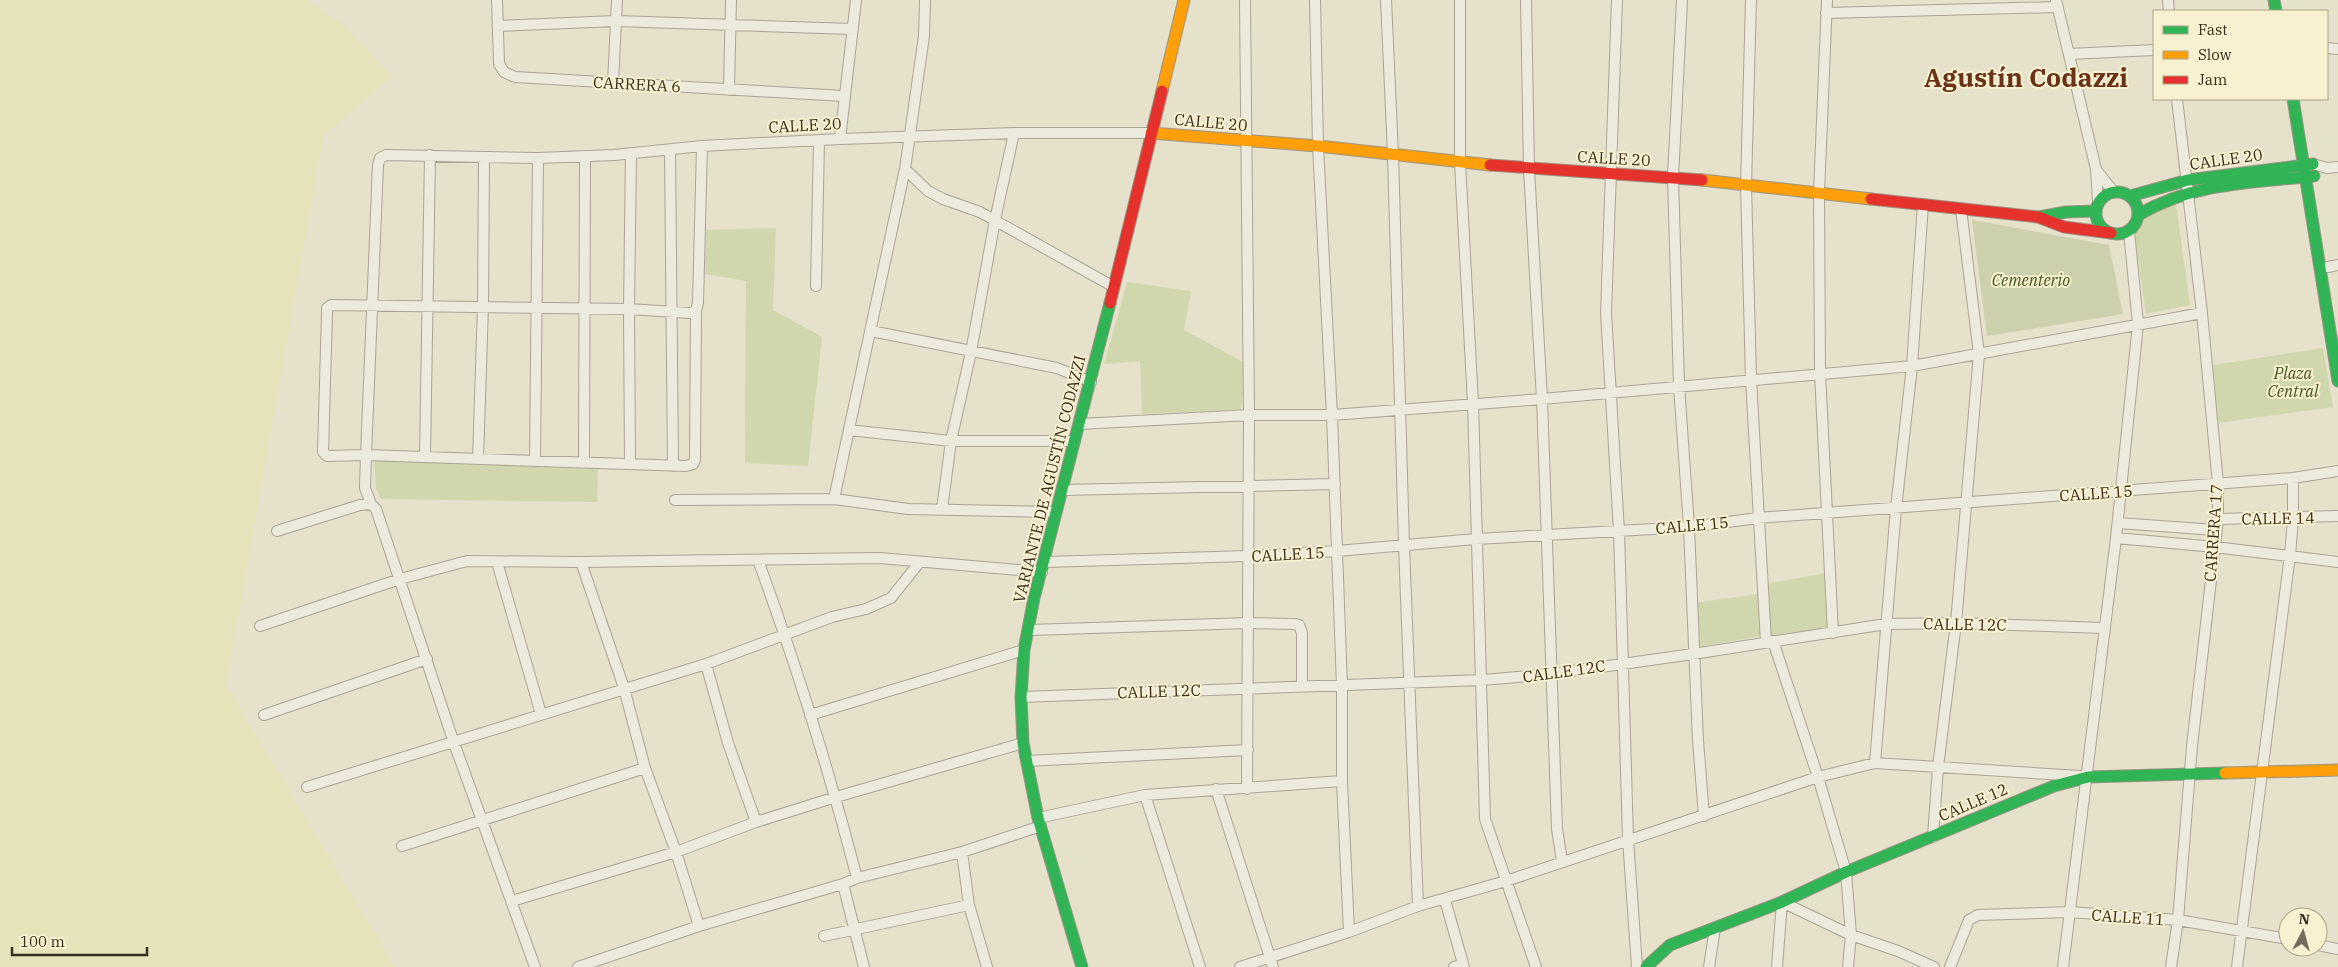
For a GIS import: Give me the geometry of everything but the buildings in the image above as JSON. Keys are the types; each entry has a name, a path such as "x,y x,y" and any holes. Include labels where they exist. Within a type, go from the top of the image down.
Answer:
{"main road":[{"name":"VARIANTE DE AGUSTÍN CODAZZI","path":"1082,967 1039,822 1026,761 1023,743 1021,696 1024,650 1034,598 1091,382 1184,0"},
{"path":"2293,100 2309,164"},
{"path":"2301,100 2336,347 2338,380"},
{"name":"CALLE 20","path":"1151,133 1247,142 1318,146 1529,169 1673,177 2038,217 2064,227 2110,233"},
{"name":"CALLE 20","path":"2130,196 2309,164"},
{"name":"CALLE 20","path":"2138,215 2188,186 2311,176"},
{"path":"2311,176 2333,266 2338,330"},
{"path":"2122,192 2130,196 2136,204 2138,215 2136,224 2129,231 2120,234 2110,233 2102,228 2097,221 2097,207 2105,195 2122,192"},
{"name":"CALLE 20","path":"2038,217 2097,207"},
{"name":"CALLE 12","path":"1646,967 1670,946 1782,902 1846,872 2054,786 2088,776 2338,770"}],"street":[{"name":"CARRERA 6","path":"497,0 499,64 504,72 515,77 844,96"},
{"path":"613,83 617,0"},
{"path":"729,90 731,0"},
{"path":"840,139 856,0"},
{"path":"834,499 905,169 924,36 925,0"},
{"path":"1245,0 1249,416 1247,789"},
{"path":"1315,0 1318,146 1335,484 1342,686 1342,782 1349,932"},
{"path":"1386,0 1393,154 1402,409 1404,546 1411,684 1418,906"},
{"path":"1460,0 1460,162 1473,403 1482,680 1484,819 1536,967"},
{"path":"1526,0 1529,169 1542,399 1557,829 1562,861"},
{"path":"1617,0 1606,313 1618,531 1628,839 1637,967"},
{"path":"1682,0 1673,177 1679,386 1689,527 1693,654 1704,816"},
{"path":"1751,0 1746,185 1751,379 1758,518 1769,641 1818,777 1846,872 1851,936 1848,967"},
{"path":"1827,0 1819,193 1820,373 1832,634"},
{"path":"1826,13 2057,4 2096,170 2097,207"},
{"path":"498,26 616,21 853,29"},
{"path":"2069,54 2153,50"},
{"name":"CARRERA 17","path":"2171,967 2178,920 2190,774 2218,519 2218,484 2202,313 2177,100"},
{"path":"942,509 951,441 971,352 995,220 1014,133"},
{"name":"CALLE 20","path":"374,305 378,165 380,158 386,154 538,158 631,153 702,146 840,139 1014,133 1151,133"},
{"path":"816,286 819,140"},
{"path":"696,311 690,313 629,308 331,306 327,308 323,452 327,456 478,458 673,466 693,464 695,460 696,311 698,304 702,146"},
{"path":"670,150 673,466"},
{"path":"630,464 629,308 631,153"},
{"path":"425,457 430,155"},
{"path":"584,462 585,156"},
{"path":"478,458 483,306 484,157"},
{"path":"535,461 538,158"},
{"name":"CALLE 20","path":"2309,164 2333,168"},
{"name":"CALLE 20","path":"2311,176 2333,168"},
{"path":"905,169 928,191 944,199 970,207 1114,287"},
{"path":"2096,170 2114,192"},
{"path":"1875,763 1896,508 1912,366 1923,204"},
{"path":"1933,836 1938,767 1956,623 1979,354 1961,209"},
{"path":"2063,967 2118,523 2138,324 2129,231"},
{"path":"374,305 365,488 371,504 376,509 380,518 454,743 534,967"},
{"path":"1080,424 1249,416 1332,415 1542,399 1912,366 2202,313"},
{"path":"871,331 1057,368 1091,382"},
{"path":"849,430 951,441 1075,441"},
{"name":"CALLE 15","path":"260,626 400,579 467,561 581,562 880,558 918,563 1043,567 1337,551 1476,539 1689,527 1758,518 1827,514 1966,501 2121,492 2293,478 2338,472"},
{"path":"2237,967 2290,555 2293,519 2293,478"},
{"path":"1062,490 1335,484"},
{"path":"675,500 834,499 908,509 1056,512"},
{"path":"277,531 360,504 371,504"},
{"name":"CALLE 14","path":"2218,519 2293,519 2338,516"},
{"path":"2118,523 2216,530"},
{"path":"2116,538 2290,555 2338,562"},
{"path":"758,560 786,636 836,797 857,878"},
{"path":"497,562 541,714"},
{"path":"581,562 624,688 645,768 676,852 699,926"},
{"path":"307,787 706,664 786,636 832,617 866,609 892,598 918,563"},
{"path":"1029,630 1249,623 1299,625 1302,632 1302,685"},
{"name":"CALLE 12C","path":"1021,696 1302,685 1411,684 1482,680 1551,674 1769,641 1832,634 1886,624 1956,623 2104,628"},
{"path":"810,715 1024,650"},
{"path":"264,715 427,659"},
{"path":"706,664 728,743 756,822"},
{"path":"512,901 676,852 756,822 836,797 1023,743"},
{"path":"1026,761 1248,750"},
{"path":"1240,967 1272,963 1418,906 1445,900 1506,881 1818,777 1875,763 2088,776"},
{"path":"402,846 645,768"},
{"path":"578,967 699,926 843,884 857,878 962,852 1039,822 1146,795 1342,782"},
{"path":"1216,789 1272,963"},
{"path":"1146,795 1200,967"},
{"path":"962,852 969,905 984,966"},
{"path":"843,884 864,967"},
{"path":"1445,900 1461,966"},
{"path":"1777,967 1782,902 1851,936 1898,951 1934,967"},
{"path":"824,936 969,905"},
{"name":"CALLE 11","path":"1950,967 1968,920 1978,915 2070,912 2178,920 2278,937"},
{"path":"1709,967 1714,928"}],"shaded area":[{"path":"0,0 307,0 343,25 392,76 323,137 226,685 395,967 0,967"}],"green space":[{"path":"2175,197 2190,305 2146,314 2134,231 2144,216"},
{"name":"Cementerio","path":"1972,220 2109,245 2123,314 1987,336"},
{"path":"776,228 773,310 822,337 808,466 745,463 746,281 705,274 706,230"},
{"path":"1127,282 1191,291 1184,330 1245,363 1241,409 1142,414 1140,361 1104,364"},
{"name":"Plaza Central","path":"2323,348 2333,407 2217,423 2213,365"},
{"path":"374,460 598,469 597,502 381,499 376,488"},
{"path":"1826,573 1829,631 1770,637 1765,584"},
{"path":"1758,594 1761,636 1697,647 1694,603"}],"traffic: fast":[{"path":"2274,0 2276,10"},
{"path":"2293,100 2338,381"},
{"path":"2130,196 2188,180 2313,164"},
{"path":"2138,215 2159,204 2202,190 2245,183 2314,176"},
{"path":"2113,192 2121,192 2132,198 2138,213 2132,228 2121,234 2113,234 2102,228 2096,217 2096,209 2102,198 2113,192"},
{"path":"2039,217 2066,212 2096,211"},
{"path":"1082,967 1038,818 1023,743 1021,697 1024,650 1034,598 1110,303"},
{"path":"1646,967 1670,945 1782,902 1846,872 2054,786 2088,777 2225,773"}],"traffic: slow":[{"path":"1162,91 1184,0"},
{"path":"1151,133 1318,146 1490,165"},
{"path":"1702,180 1871,199"},
{"path":"2225,773 2338,770"}],"traffic: jam":[{"path":"1110,303 1162,91"},
{"path":"1490,165 1702,180"},
{"path":"1871,199 2038,217 2064,227 2111,233"}],"district":[{"name":"Agustín Codazzi","path":"2026,78"}]}
